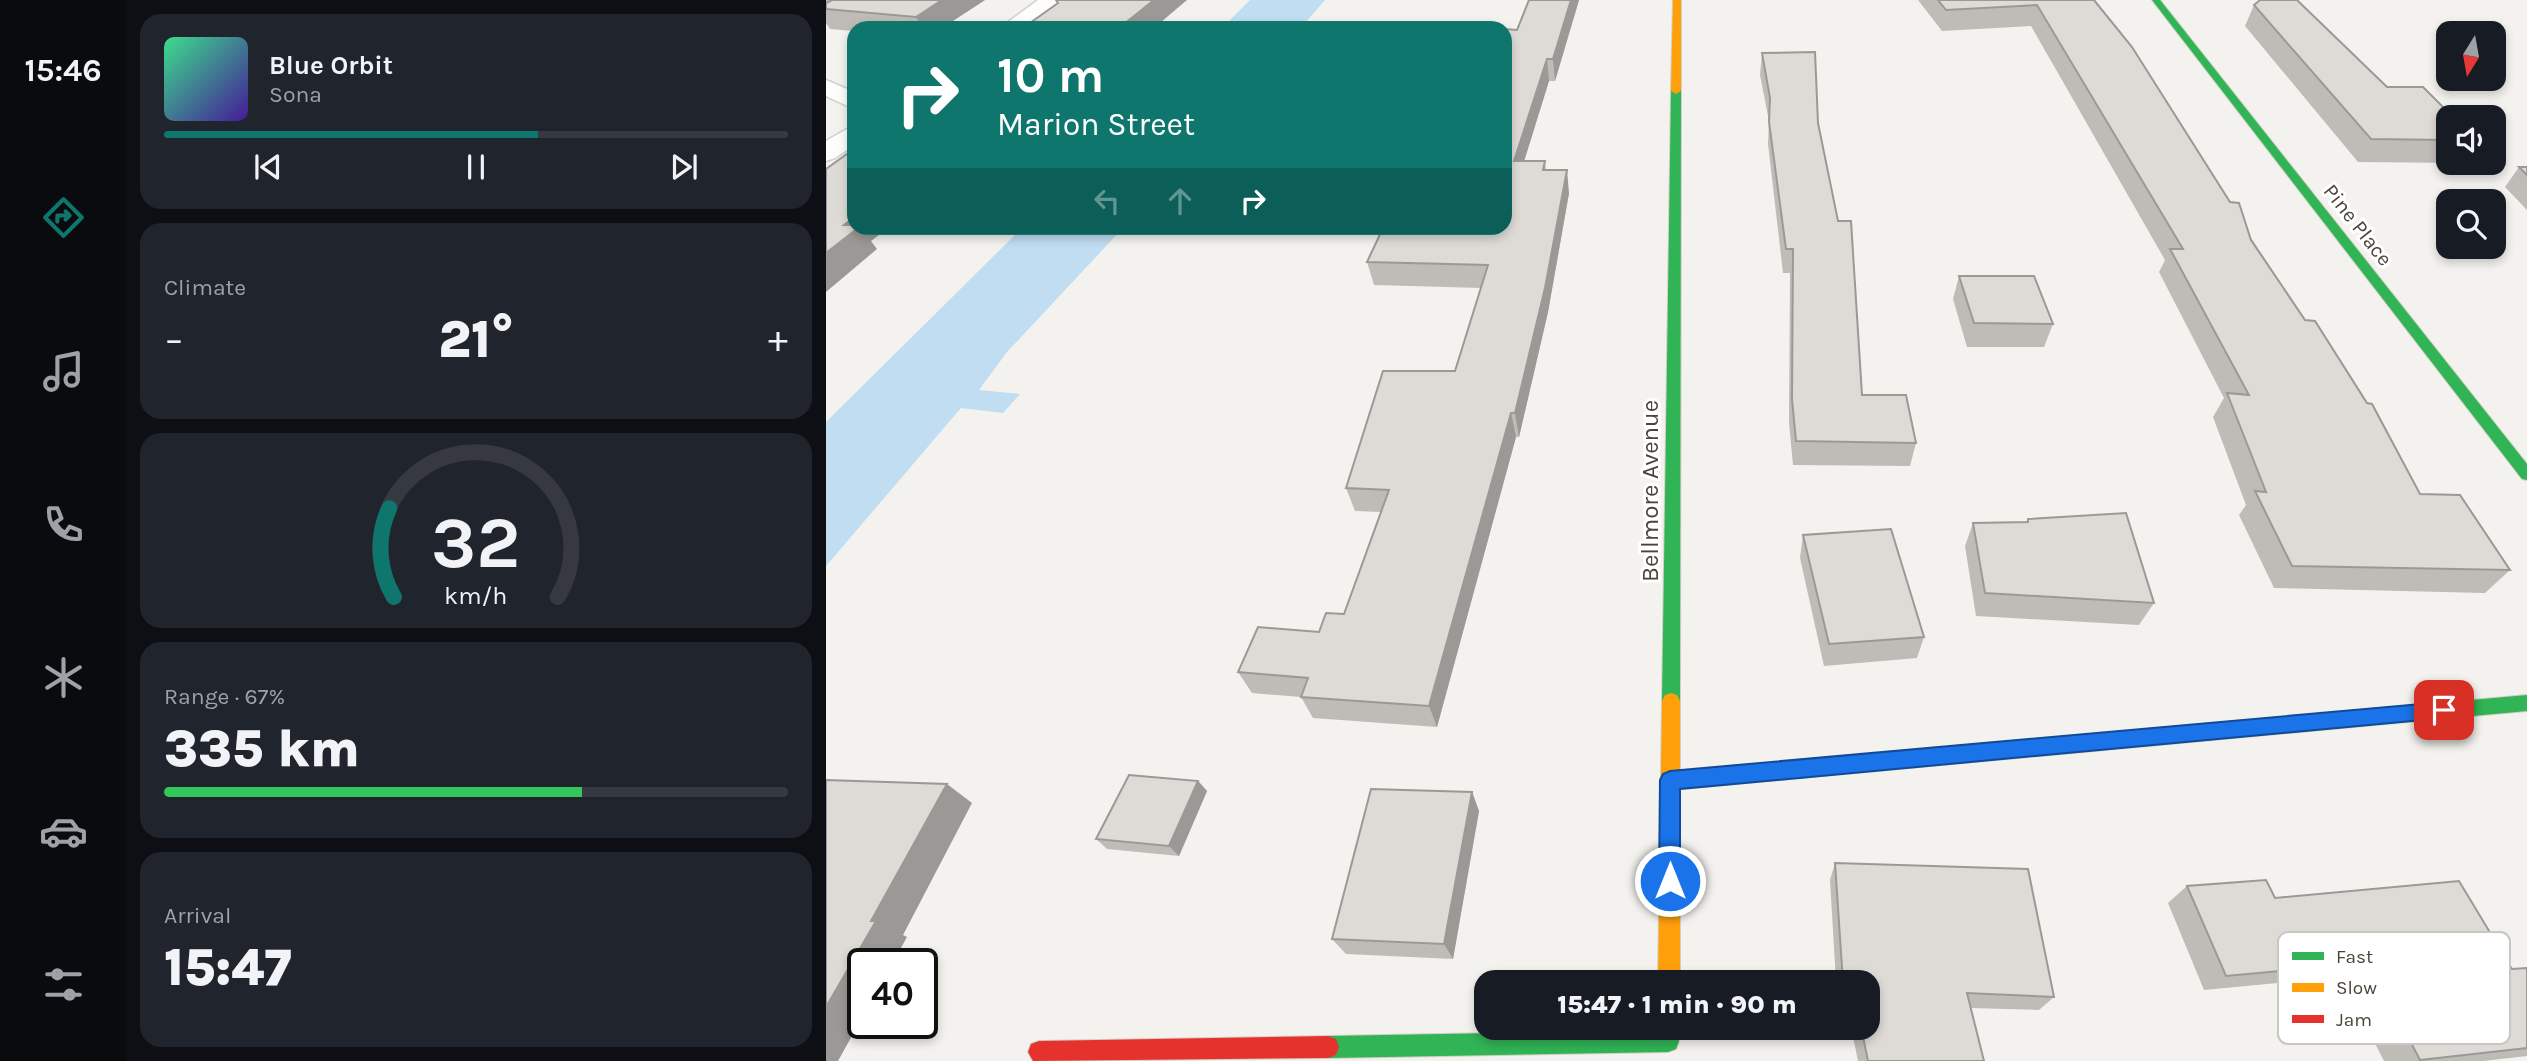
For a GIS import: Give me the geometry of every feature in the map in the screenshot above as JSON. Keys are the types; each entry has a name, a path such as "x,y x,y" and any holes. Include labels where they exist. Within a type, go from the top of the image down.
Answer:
{"street":[{"path":"1021,21 1052,0"},
{"name":"Bellmore Avenue","path":"1669,970 1677,0"},
{"name":"Pine Place","path":"2156,0 2527,475"},
{"path":"826,87 847,98"},
{"path":"826,153 847,138"},
{"path":"1670,780 2527,703"},
{"path":"1039,1052 1474,1040"},
{"path":"1668,1040 1668,1061"}],"water":[{"path":"1250,0 1325,0 1307,21 1229,21"},
{"path":"1015,235 1116,235 1007,352 979,390 1020,394 1003,413 961,408 826,566 826,422"}],"building":[{"path":"832,0 942,0 916,17 826,9 826,3"},
{"path":"1056,0 1154,0 1128,21 1033,21 1058,3"},
{"path":"1529,0 1571,0 1553,59 1547,59 1514,161 1545,161 1543,170 1567,170 1545,288 1515,413 1511,413 1429,706 1301,697 1308,678 1238,672 1258,627 1319,632 1326,613 1344,614 1389,490 1346,488 1383,371 1455,371 1488,265 1367,262 1380,235 1512,235 1512,30 1517,30"},
{"path":"1938,0 2094,0 2132,47 2230,202 2239,203 2251,240 2305,320 2315,321 2367,403 2372,404 2420,494 2460,495 2510,570 2292,566 2255,491 2266,492 2227,393 2249,395 2170,249 2183,249 2037,5 1946,10"},
{"path":"2260,0 2297,0 2387,87 2423,87 2441,105 2436,105 2436,140 2371,139 2254,5"},
{"path":"1815,52 1818,123 1838,221 1851,221 1862,395 1906,395 1916,443 1796,441 1792,399 1793,249 1786,249 1769,122 1770,98 1762,53"},
{"path":"847,154 847,223 844,225 847,225 849,235 826,253 826,169"},
{"path":"2519,167 2527,167 2527,175"},
{"path":"1959,276 2034,276 2053,324 1974,323"},
{"path":"2126,513 2154,603 1985,593 1973,523 2028,522 2028,519"},
{"path":"1891,529 1924,637 1829,644 1803,535"},
{"path":"1129,775 1198,781 1169,846 1096,839"},
{"path":"826,780 947,784 871,921 876,921 860,948 847,948 847,971 826,1007"},
{"path":"1371,789 1472,792 1444,944 1332,939"},
{"path":"1835,863 2028,869 2054,997 1967,993 1984,1061 1868,1061 1864,1040 1880,1040 1880,970 1842,970"},
{"path":"2266,880 2275,898 2459,881 2490,932 2278,932 2278,971 2226,976 2187,886"},
{"path":"2510,966 2512,969 2527,968 2527,1048 2420,1060 2412,1044 2510,1044"}],"traffic: fast":[{"path":"2156,0 2527,475"},
{"path":"1671,701 1676,91"},
{"path":"1670,781 2527,703"},
{"path":"1328,1047 1668,1041"}],"traffic: slow":[{"path":"1676,91 1677,0"},
{"path":"1669,970 1671,701"}],"traffic: jam":[{"path":"1039,1052 1328,1047"}],"route":[{"path":"1670,881 1670,780 2444,710"}]}
